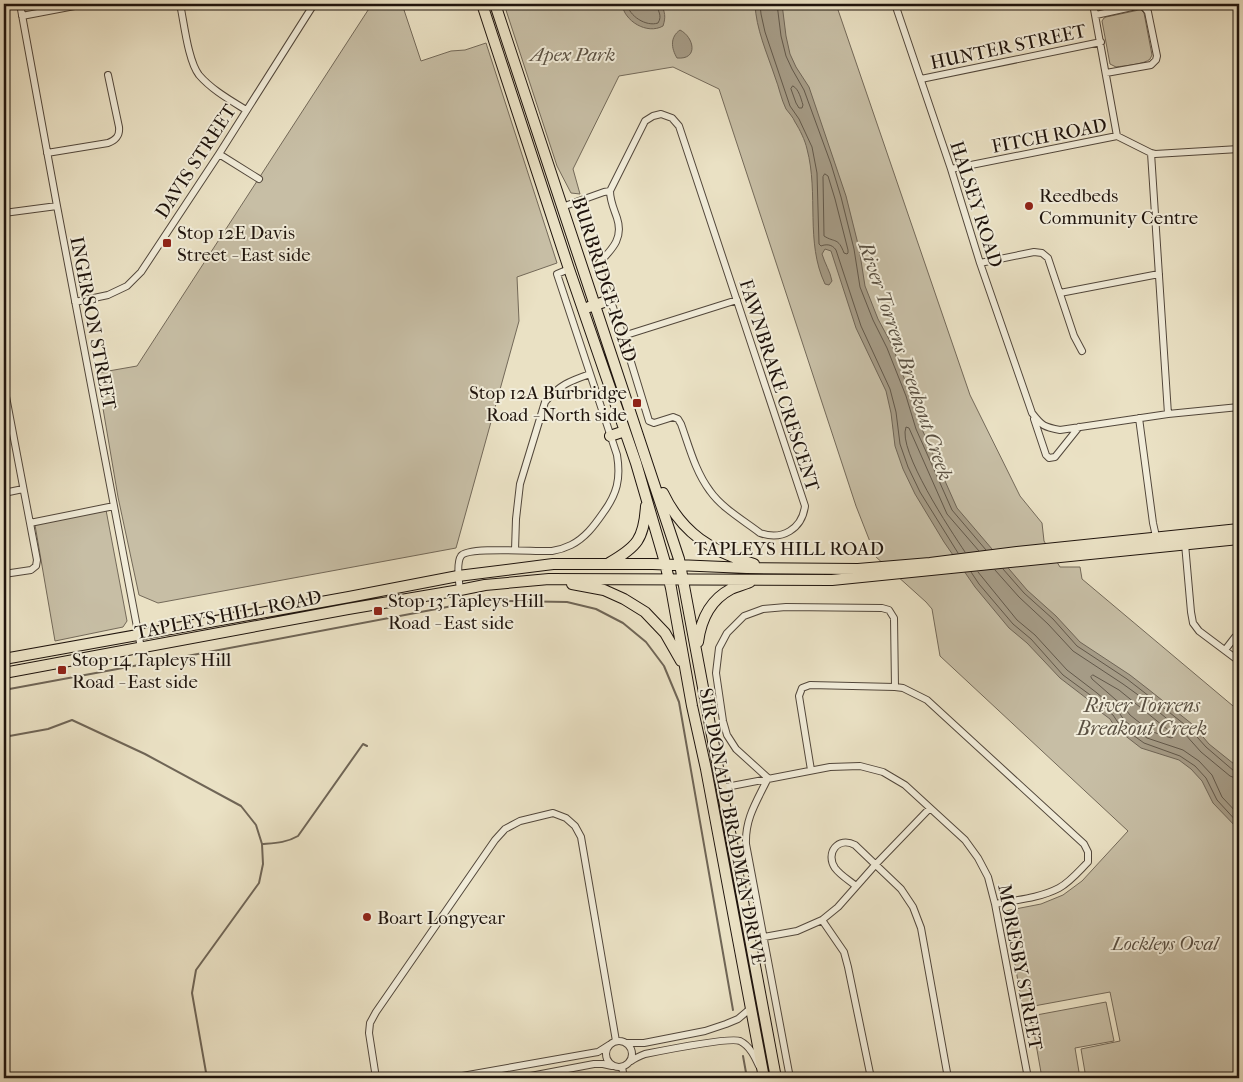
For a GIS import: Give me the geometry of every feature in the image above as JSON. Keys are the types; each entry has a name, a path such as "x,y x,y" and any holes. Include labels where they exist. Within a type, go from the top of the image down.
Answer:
{"main road":[{"name":"BURBRIDGE ROAD","path":"482,4 569,269 625,431 665,564"},
{"name":"BURBRIDGE ROAD","path":"495,4 652,478 683,579"},
{"path":"583,308 610,300"},
{"path":"610,436 625,431"},
{"path":"652,478 658,484 674,514 695,536 721,553 738,560 772,569"},
{"path":"608,564 626,553 638,540 644,526 646,499"},
{"name":"TAPLEYS HILL ROAD","path":"4,673 485,584 549,579 832,580 1017,552 1119,546 1185,539 1239,528"},
{"name":"TAPLEYS HILL ROAD","path":"1185,539 1239,539"},
{"name":"TAPLEYS HILL ROAD","path":"4,659 349,598 458,576 553,564 665,564 772,569 858,569 1028,560 1119,546"},
{"name":"SIR DONALD BRADMAN DRIVE","path":"665,564 764,1078"},
{"path":"549,579 604,590 639,608 652,618 665,633 686,673"},
{"name":"SIR DONALD BRADMAN DRIVE","path":"683,579 776,1078"},
{"path":"697,652 702,623 715,600 730,590 756,580"},
{"path":"706,769 721,788 712,802"}],"street":[{"name":"INGERSON STREET","path":"20,4 56,206 141,648"},
{"path":"22,16 85,4"},
{"path":"180,4 191,60 199,74 217,92 246,110"},
{"name":"DAVIS STREET","path":"75,302 108,295 127,286 141,272 219,154 314,4"},
{"name":"HALSEY ROAD","path":"895,4 951,169 980,263 1046,455 1049,458 1055,457 1079,427"},
{"path":"1094,4 1116,136"},
{"path":"1236,4 1239,21"},
{"path":"1096,15 1141,5 1144,6 1148,12 1157,56 1151,65 1106,73"},
{"name":"HUNTER STREET","path":"921,79 1101,42"},
{"path":"47,153 108,142 115,139 119,134 108,75"},
{"name":"FAWNBRAKE CRESCENT","path":"661,114 672,118 679,126 805,506 801,520 790,531 782,535 760,533 724,505 710,492 700,475 678,419 674,417 654,423 649,421 598,263 614,248 618,236 618,222 610,200 610,191 645,122 653,116 661,114"},
{"name":"FITCH ROAD","path":"951,169 1116,136 1158,154 1239,149"},
{"path":"1152,153 1168,414"},
{"path":"219,154 259,179"},
{"path":"562,207 610,191"},
{"path":"4,213 56,206"},
{"path":"980,263 1034,252 1042,253 1048,258 1074,336 1082,351"},
{"name":"BURBRIDGE ROAD","path":"515,550 555,550 572,544 587,534 595,526 609,505 616,490 618,480 619,467 617,455 557,274 569,269"},
{"path":"1060,293 1159,274"},
{"path":"623,336 737,300"},
{"path":"460,590 458,576 461,556 465,553 515,550 520,484 545,402 561,386 590,374"},
{"path":"4,386 7,420 37,560 36,566 31,570 4,574"},
{"path":"1032,413 1040,423 1048,428 1060,430 1168,414 1239,407"},
{"path":"1139,418 1157,542"},
{"path":"4,493 23,489"},
{"path":"30,523 114,506"},
{"path":"1185,539 1193,623 1199,631 1239,661"},
{"path":"768,778 736,749 727,735 723,721 716,672 719,648 727,633 744,616 763,609 786,607 882,608 889,610 894,618 895,687"},
{"path":"1225,650 1235,637"},
{"path":"811,770 799,696 802,688 810,685 895,687 903,688 927,700 1084,844 1088,852 1088,862 1060,887 1043,894 995,904"},
{"name":"MORESBY STREET","path":"721,788 811,770 860,766 883,772 905,785 966,840 988,877 995,904 1028,1078"},
{"name":"SIR DONALD BRADMAN DRIVE","path":"768,778 748,820 746,844 790,1078"},
{"path":"764,937 797,931 822,920 838,907 930,808"},
{"path":"376,1078 368,1033 370,1023 376,1012 495,840 505,829 520,821 553,813 571,822 581,837 616,1041"},
{"path":"856,886 836,868 832,861 835,847 841,843 855,845 901,889 913,907 921,928 948,1077 933,1078"},
{"path":"822,920 844,952 871,1078"},
{"path":"450,1078 598,1052 621,1040 627,1043 644,1043 705,1031 738,1019 751,1008"},
{"path":"520,1078 594,1064 622,1067 631,1060 645,1054 735,1040 740,1041 752,1052 764,1078"},
{"path":"627,1043 632,1052 631,1060"},
{"path":"609,1045 606,1055 612,1066"},
{"path":"622,1067 624,1078"}],"green space":[{"path":"372,4 402,4 421,61 451,51 465,50 486,43 557,263 517,277 519,321 456,548 158,603 139,595 118,497 97,373 137,366"},
{"path":"504,4 836,4 970,395 1020,496 1042,523 1044,541 1060,567 1080,567 1082,579 1239,711 1239,1078 1086,1078 1081,1049 1120,1041 1110,992 1023,1008 1005,911 1041,904 1063,895 1082,881 1128,831 940,656 932,609 876,557 856,506 719,89 673,67 619,76 573,169 580,194 571,193 557,166"},
{"path":"1139,10 1144,13 1152,55 1148,61 1116,67 1110,64 1102,21 1106,17"},
{"path":"106,510 127,621 123,627 55,641 35,525"},
{"path":"1106,1002 1114,1041 1075,1048 1080,1078 1042,1078 1031,1016"}],"water":[{"path":"622,4 661,4 665,15 663,26 650,29 637,25 627,16"},
{"name":"River Torrens Breakout Creek","path":"755,4 782,4 790,54 809,87 846,196 859,248 865,286 878,319 892,345 921,427 957,508 1027,590 1056,616 1080,642 1148,689 1192,724 1209,744 1239,768 1239,830 1213,803 1202,781 1191,769 1179,760 1141,748 1115,727 1110,719 1090,701 1060,678 1027,643 1009,628 975,587 944,542 915,494 895,446 886,391 856,328 831,251 825,249 822,254 832,281 829,285 825,284 819,268 815,252 812,183 807,149 783,101 765,50"},
{"path":"680,30 689,38 692,47 689,55 684,58 677,58 672,43 674,36"}],"waterway":[{"path":"150,663 463,604 503,601 567,602 596,609 623,623 646,642 664,666 679,702 733,1010"},
{"path":"4,690 139,665"},
{"path":"4,737 48,729 72,720 145,754 241,806 256,825 262,844 263,864 259,883 196,970 192,993 207,1078"},
{"path":"262,844 276,843 298,836 363,744 367,746"},
{"path":"743,1056 747,1078"}],"place":[{"name":"Reedbeds Community Centre","path":"1029,206"},
{"name":"Stop 12E Davis Street - East side","path":"167,243"},
{"name":"Stop 12A Burbridge Road - North side","path":"637,403"},
{"name":"Stop 13 Tapleys Hill Road - East side","path":"378,611"},
{"name":"Stop 14 Tapleys Hill Road - East side","path":"62,670"},
{"name":"Boart Longyear","path":"367,917"}],"park label":[{"name":"Apex Park","path":"573,54"},
{"name":"Lockleys Oval","path":"1165,943"}]}
